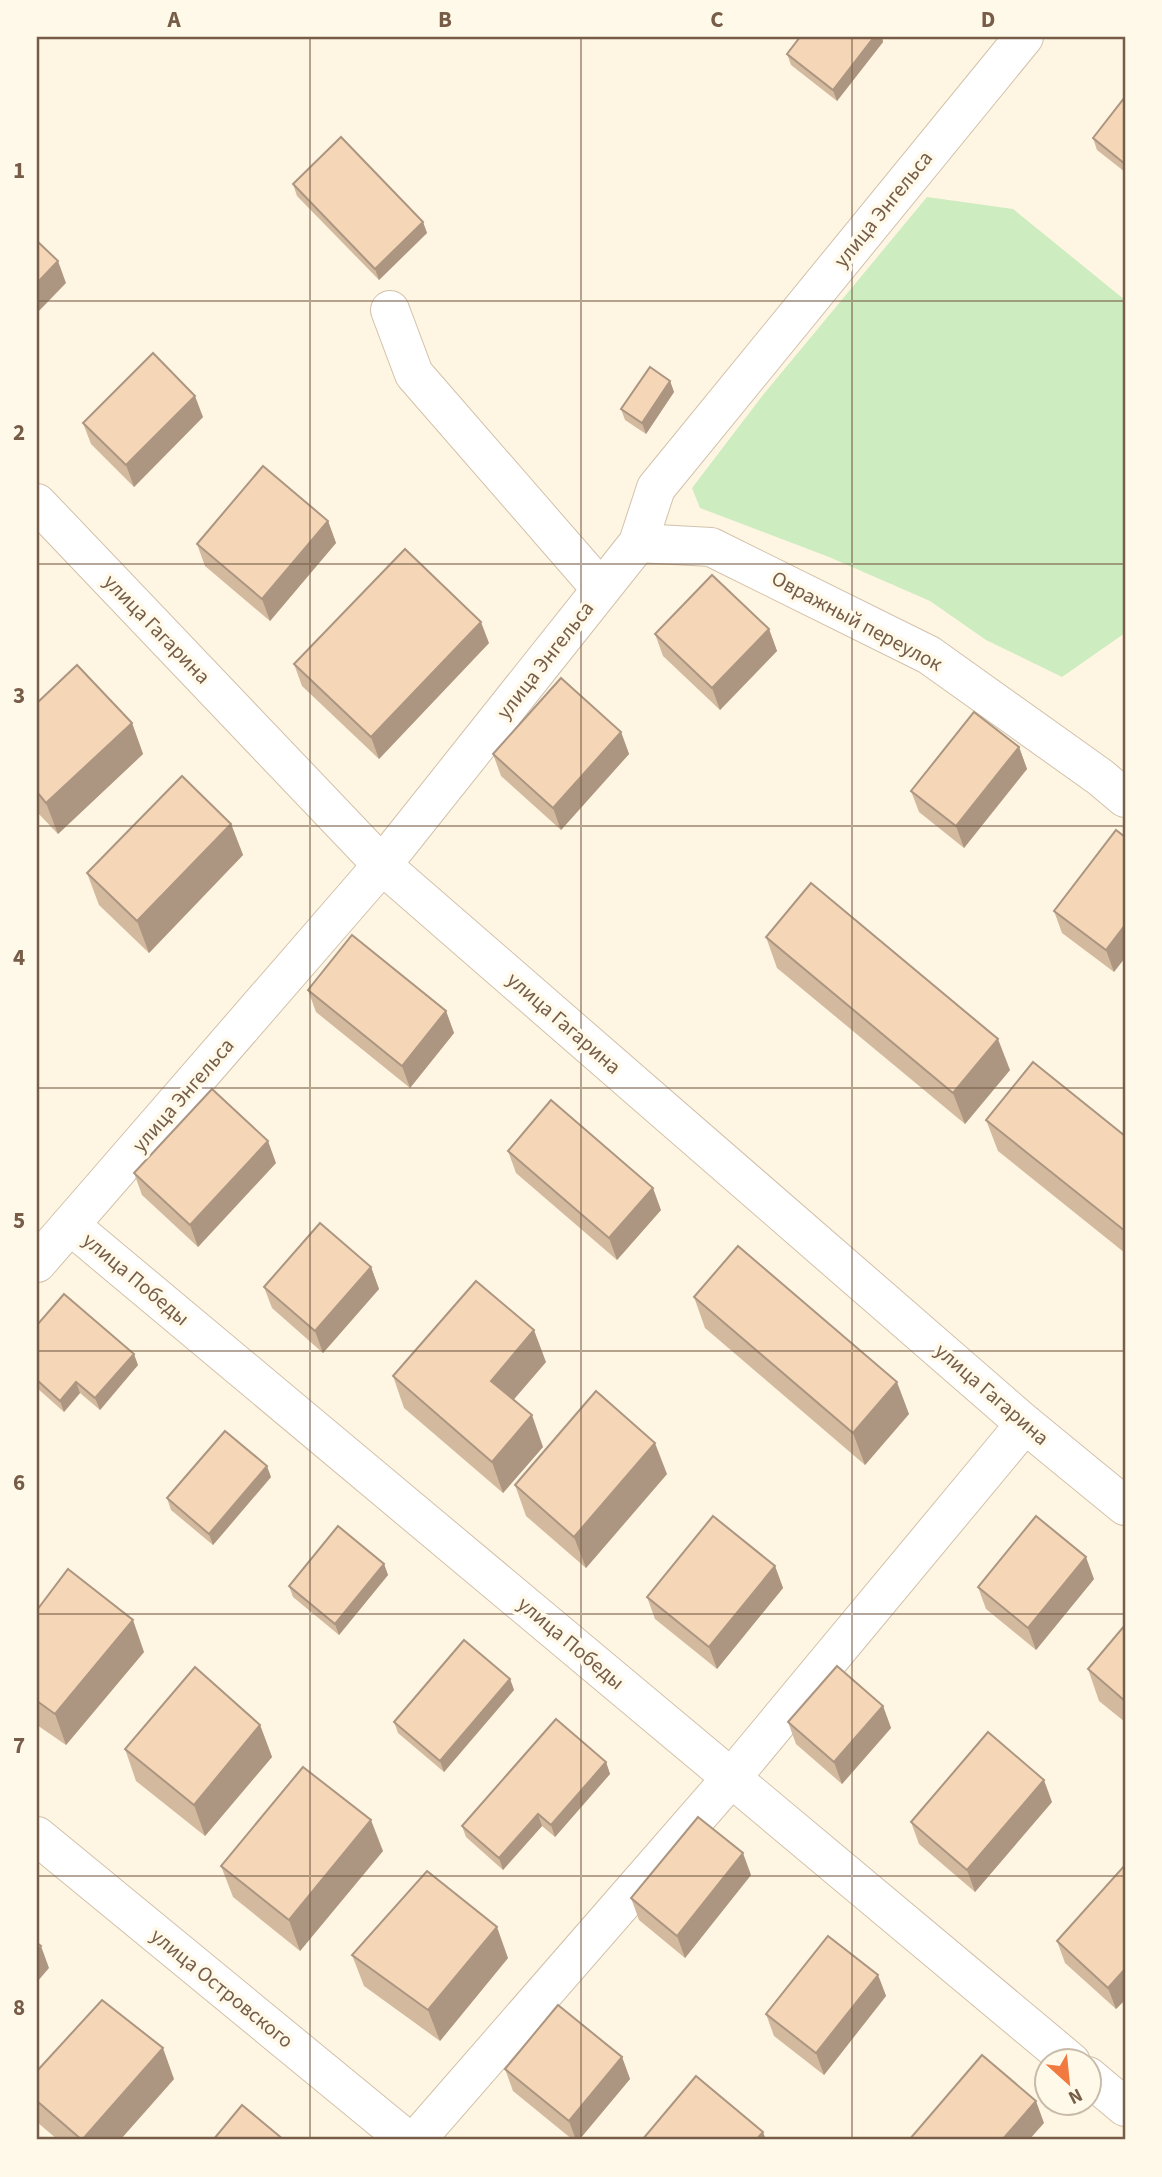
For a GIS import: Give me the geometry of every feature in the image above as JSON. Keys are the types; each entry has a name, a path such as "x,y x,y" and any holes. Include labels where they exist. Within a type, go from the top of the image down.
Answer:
{"street":[{"name":"улица Энгельса","path":"37,1263 382,866 638,543 656,488 1020,38"},
{"path":"390,310 414,374 601,589"},
{"name":"улица Гагарина","path":"37,503 382,866 1025,1424 1125,1506"},
{"name":"Овражный переулок","path":"638,543 711,547 929,655 1100,777 1125,798"},
{"name":"улица Победы","path":"70,1225 1054,2048"},
{"path":"416,2140 732,1777 1025,1424"},
{"name":"улица Островского","path":"37,1836 407,2140"},
{"path":"1102,2088 1125,2107"}],"green space":[{"path":"927,197 1013,209 1125,300 1125,633 1062,677 986,640 930,601 829,557 700,508 692,488 763,395"}],"building":[{"path":"800,37 874,37 833,90 787,54"},
{"path":"1125,97 1125,164 1093,138"},
{"path":"341,137 423,222 375,269 293,184"},
{"path":"37,241 58,261 37,283"},
{"path":"153,353 195,396 126,465 83,423"},
{"path":"650,367 670,381 642,423 621,409"},
{"path":"263,466 328,521 262,599 197,544"},
{"path":"405,549 481,622 371,737 294,664"},
{"path":"712,575 769,629 712,688 655,634"},
{"path":"77,665 132,723 46,803 37,792 37,703"},
{"path":"561,678 621,732 553,808 493,754"},
{"path":"974,712 1019,747 956,826 911,791"},
{"path":"182,776 231,824 137,921 87,873"},
{"path":"1116,830 1125,837 1125,925 1106,950 1054,911"},
{"path":"811,883 998,1039 953,1093 766,937"},
{"path":"352,935 446,1011 402,1066 308,990"},
{"path":"1033,1062 1125,1136 1125,1231 986,1120"},
{"path":"212,1089 268,1141 190,1225 134,1173"},
{"path":"551,1100 653,1188 609,1238 508,1151"},
{"path":"320,1223 371,1267 315,1331 264,1287"},
{"path":"738,1246 897,1382 853,1433 694,1297"},
{"path":"476,1281 534,1330 491,1381 532,1415 492,1462 393,1376"},
{"path":"64,1294 134,1354 95,1398 76,1382 60,1401 37,1380 37,1325"},
{"path":"596,1391 655,1443 574,1537 515,1485"},
{"path":"225,1431 267,1466 209,1534 167,1498"},
{"path":"713,1516 775,1566 709,1647 647,1597"},
{"path":"1036,1516 1086,1557 1028,1628 978,1587"},
{"path":"338,1526 384,1564 335,1624 289,1586"},
{"path":"68,1569 133,1620 55,1714 37,1701 37,1610"},
{"path":"1125,1625 1125,1701 1088,1669"},
{"path":"464,1640 510,1679 440,1761 394,1722"},
{"path":"837,1666 883,1706 834,1762 788,1722"},
{"path":"195,1667 260,1725 194,1805 125,1749"},
{"path":"556,1719 606,1762 551,1825 538,1814 499,1858 462,1826"},
{"path":"988,1732 1044,1780 967,1870 911,1822"},
{"path":"303,1767 371,1820 289,1920 221,1866"},
{"path":"698,1817 743,1853 677,1936 631,1898"},
{"path":"1125,1865 1125,1969 1108,1988 1057,1941"},
{"path":"427,1871 497,1927 428,2010 352,1955"},
{"path":"828,1936 878,1975 816,2053 766,2014"},
{"path":"102,2000 163,2048 82,2140 37,2101 37,2071"},
{"path":"558,2005 622,2057 569,2121 505,2069"},
{"path":"982,2055 1032,2098 1032,2106 1002,2140 909,2140"},
{"path":"696,2076 763,2132 756,2140 642,2140"},
{"path":"242,2105 284,2140 213,2140"}]}
